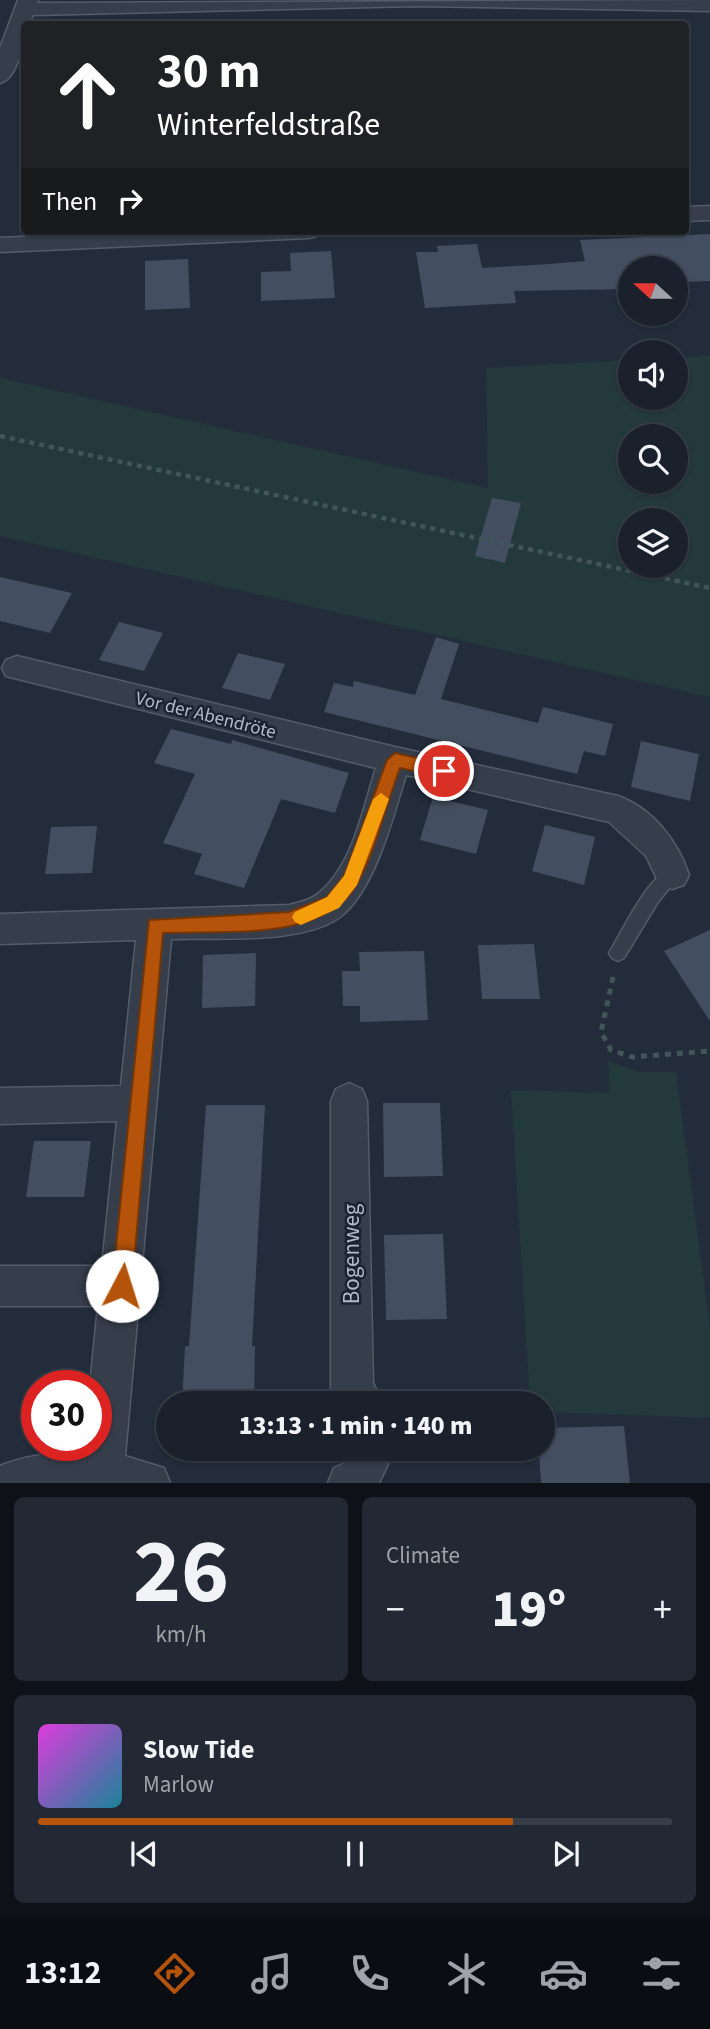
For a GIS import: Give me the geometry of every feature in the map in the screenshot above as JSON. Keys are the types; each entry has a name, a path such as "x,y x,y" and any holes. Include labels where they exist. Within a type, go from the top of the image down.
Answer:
{"street":[{"path":"0,77 26,5 416,0 710,5"},
{"path":"689,214 710,213"},
{"path":"0,245 221,235"},
{"name":"Vor der Abendröte","path":"17,668 395,760 618,810 646,832 667,855 672,875"},
{"path":"0,929 289,920 310,915 333,902 351,880 395,760"},
{"path":"102,1473 155,926"},
{"name":"Bogenweg","path":"349,1101 354,1391"},
{"path":"0,1106 139,1103"},
{"path":"0,1286 122,1286"},
{"path":"10,1483 29,1476 102,1473 149,1483"}],"lane":[{"path":"618,953 652,897 672,875"}],"path":[{"path":"0,436 710,588"},
{"path":"618,953 601,1032 611,1050 632,1057 710,1051"}],"green space":[{"path":"710,356 710,697 0,536 0,378 488,488 486,368 618,361 618,410 688,410 688,357"},
{"path":"608,1061 640,1072 676,1072 710,1327 710,1418 555,1412 555,1391 529,1391 511,1090 610,1093"}],"building":[{"path":"710,234 710,281 688,282 688,256 618,256 618,289 514,291 516,303 425,308 416,252 438,252 437,246 477,244 482,268 585,261 580,240"},
{"path":"331,251 335,298 261,301 261,272 291,271 290,253"},
{"path":"188,259 190,308 145,310 145,261"},
{"path":"492,498 521,503 505,563 475,556"},
{"path":"0,577 72,593 50,633 0,621"},
{"path":"119,622 163,633 144,671 99,660"},
{"path":"436,637 459,644 441,699 538,723 543,707 613,724 605,756 584,751 577,774 324,712 334,683 353,687 354,681 415,695"},
{"path":"238,653 285,664 270,700 222,688"},
{"path":"171,729 231,744 232,740 349,773 335,813 281,799 244,888 194,874 202,854 163,843 195,774 154,763"},
{"path":"641,741 699,754 690,801 631,787"},
{"path":"433,797 488,810 476,854 420,840"},
{"path":"545,825 595,837 584,885 532,871"},
{"path":"97,826 92,873 45,874 51,827"},
{"path":"710,930 710,1021 664,951"},
{"path":"534,944 540,999 482,999 478,945"},
{"path":"424,951 428,1020 360,1022 360,1006 343,1006 342,971 360,971 359,952"},
{"path":"256,953 255,1006 202,1008 203,955"},
{"path":"383,1103 440,1103 443,1176 384,1177"},
{"path":"206,1105 265,1105 252,1346 255,1346 254,1391 183,1391 185,1346 189,1346"},
{"path":"34,1141 91,1141 84,1197 26,1197"},
{"path":"443,1234 447,1319 386,1320 384,1235"},
{"path":"624,1426 630,1483 541,1483 540,1461 555,1461 555,1428"}],"slow traffic":[{"path":"301,917 333,902 351,880 381,799"}],"route":[{"path":"122,1286 155,926 289,920 310,915 333,902 351,880 395,760 444,771"}]}
